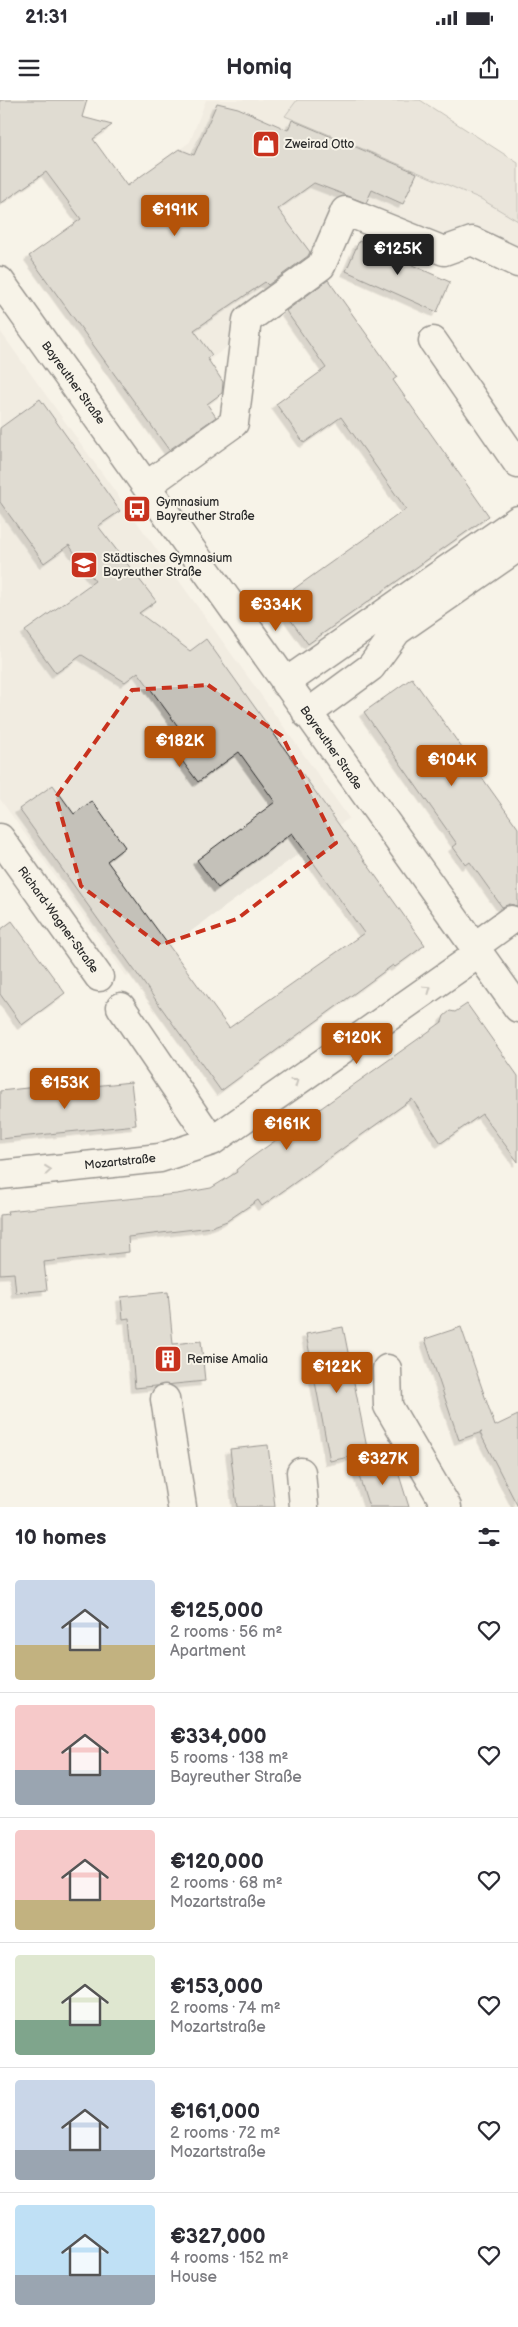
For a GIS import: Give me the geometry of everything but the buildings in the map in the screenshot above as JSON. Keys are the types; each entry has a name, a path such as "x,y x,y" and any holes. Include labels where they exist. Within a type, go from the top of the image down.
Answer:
{"street":[{"path":"146,486 234,423 247,320 321,266 346,211 444,251 472,241 518,263"},
{"name":"Bayreuther Straße","path":"0,280 518,1008"},
{"path":"432,341 518,464"},
{"path":"285,683 518,520"},
{"path":"307,714 371,667 397,631 518,547"},
{"name":"Richard-Wagner-Straße","path":"0,838 99,977"},
{"name":"Mozartstraße","path":"0,1175 160,1158 212,1140 476,950 511,920"},
{"path":"121,1007 212,1140"},
{"path":"387,1369 388,1406 447,1507"},
{"path":"165,1399 182,1507"},
{"path":"301,1472 304,1507"}],"highlighted area":[{"path":"208,685 282,736 336,843 237,919 160,945 81,886 56,797 132,690"}],"shaded area":[{"path":"206,100 297,100 285,115 481,199 518,221 518,272 341,192 314,258 235,341 199,368 90,213 190,142"},
{"path":"297,100 420,100 518,163 518,221 481,199 285,116"},
{"name":"Städtisches Gymnasium Bayreuther Straße","path":"0,331 349,818 127,977 0,799"}],"place":[{"name":"Zweirad Otto","path":"266,144"},
{"name":"Gymnasium Bayreuther Straße","path":"137,509"},
{"name":"Städtisches Gymnasium Bayreuther Straße","path":"84,565"},
{"name":"Remise Amalia","path":"168,1359"}]}
